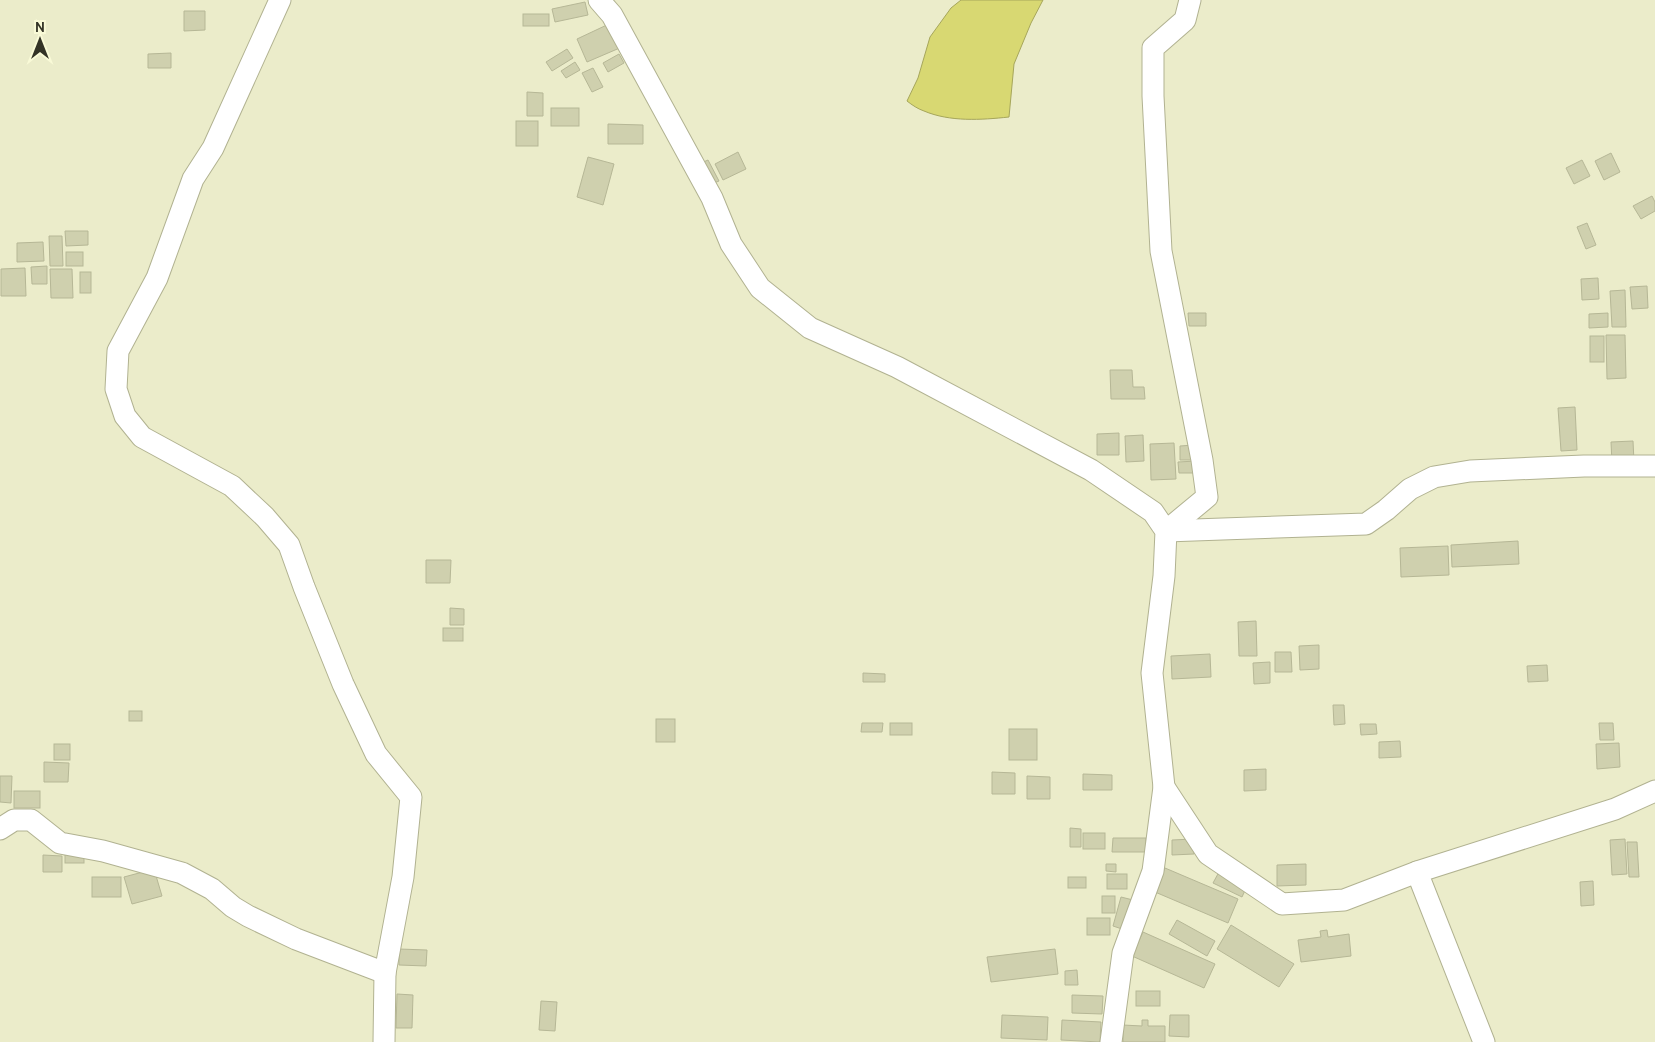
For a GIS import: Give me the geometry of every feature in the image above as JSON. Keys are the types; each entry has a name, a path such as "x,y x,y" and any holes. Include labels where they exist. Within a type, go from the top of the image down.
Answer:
{"street":[{"path":"280,0 213,148 192,179 157,278 118,351 116,389 125,416 142,437 232,486 265,517 289,545 304,588 343,684 376,754 412,797 403,877 385,973 386,1041"},
{"path":"599,0 612,15 712,198 732,244 760,288 810,328 897,366 1091,470 1154,512 1166,531 1164,576 1152,673 1164,787 1154,871 1123,953 1111,1042"},
{"path":"1166,531 1207,497 1202,460 1161,251 1153,96 1154,48 1185,20 1190,0"},
{"path":"1166,531 1366,524 1410,489 1434,478 1470,471 1584,466 1655,466"},
{"path":"1164,787 1208,854 1282,904 1344,900 1417,872 1615,809 1655,791"},
{"path":"0,829 14,820 31,820 60,843 103,851 182,873 212,889 233,907 248,916 296,939 385,973"},
{"path":"1417,872 1484,1042"}],"shaded area":[{"path":"961,0 1043,0 1014,64 1009,117 955,119 934,115 915,107 907,101 918,78 930,37 951,8"}],"building":[{"path":"585,2 588,15 555,22 552,9"},
{"path":"184,11 205,11 205,30 184,31"},
{"path":"523,14 549,14 549,26 523,26"},
{"path":"611,23 622,47 587,62 577,39"},
{"path":"567,49 573,58 552,71 546,62"},
{"path":"171,53 171,68 148,68 148,54"},
{"path":"619,54 624,63 608,72 603,63"},
{"path":"575,62 580,70 566,78 561,71"},
{"path":"593,68 603,87 592,92 582,73"},
{"path":"527,92 543,93 543,116 527,116"},
{"path":"551,108 579,108 579,126 551,126"},
{"path":"516,121 538,121 538,146 516,146"},
{"path":"608,124 643,125 643,144 608,144"},
{"path":"738,152 746,169 723,180 715,164"},
{"path":"1611,153 1620,172 1604,180 1595,161"},
{"path":"588,157 614,164 603,205 577,197"},
{"path":"708,160 719,181 709,185 699,164"},
{"path":"1582,160 1590,176 1574,184 1566,168"},
{"path":"1652,196 1655,202 1655,211 1641,219 1633,206"},
{"path":"1587,223 1596,245 1586,249 1577,227"},
{"path":"65,231 88,231 88,245 66,246"},
{"path":"49,236 62,236 63,266 50,266"},
{"path":"43,242 44,261 17,262 17,243"},
{"path":"66,252 83,252 83,266 66,266"},
{"path":"47,266 47,284 32,284 31,267"},
{"path":"25,268 26,296 1,296 1,269"},
{"path":"50,269 72,269 73,298 51,298"},
{"path":"80,272 91,272 91,293 80,293"},
{"path":"1598,278 1599,299 1582,300 1581,279"},
{"path":"1647,286 1648,308 1632,309 1630,287"},
{"path":"1625,290 1626,327 1612,327 1610,291"},
{"path":"1188,313 1206,313 1206,326 1189,326"},
{"path":"1608,313 1608,327 1589,328 1589,314"},
{"path":"1606,335 1625,335 1626,378 1607,379"},
{"path":"1590,336 1604,336 1604,362 1590,362"},
{"path":"1110,370 1132,370 1133,387 1144,387 1145,399 1111,399"},
{"path":"1575,407 1577,450 1561,451 1558,408"},
{"path":"1119,433 1119,455 1097,455 1097,434"},
{"path":"1143,435 1144,461 1126,462 1125,436"},
{"path":"1633,441 1634,462 1612,463 1611,442"},
{"path":"1174,443 1176,479 1151,480 1150,444"},
{"path":"1194,445 1194,460 1180,460 1180,446"},
{"path":"1196,461 1196,473 1179,473 1178,462"},
{"path":"1518,541 1519,564 1452,567 1451,545"},
{"path":"1448,546 1449,575 1401,577 1400,548"},
{"path":"426,560 451,560 450,583 426,583"},
{"path":"450,608 464,609 464,625 450,625"},
{"path":"1256,621 1257,656 1239,656 1238,622"},
{"path":"443,628 463,628 463,641 443,641"},
{"path":"1319,645 1319,669 1300,670 1299,646"},
{"path":"1275,652 1291,652 1292,672 1275,672"},
{"path":"1210,654 1211,677 1172,679 1171,656"},
{"path":"1270,662 1270,683 1254,684 1253,663"},
{"path":"1547,665 1548,681 1528,682 1527,666"},
{"path":"863,673 885,674 885,682 863,682"},
{"path":"1333,705 1344,705 1345,724 1334,725"},
{"path":"129,711 142,711 142,721 129,721"},
{"path":"656,719 675,719 675,742 656,742"},
{"path":"862,723 883,723 882,732 861,732"},
{"path":"890,723 912,723 912,735 890,735"},
{"path":"1599,723 1613,723 1614,740 1600,740"},
{"path":"1360,724 1376,724 1377,734 1361,735"},
{"path":"1009,729 1037,729 1037,760 1009,760"},
{"path":"1400,741 1401,757 1379,758 1379,742"},
{"path":"1619,743 1620,767 1597,769 1596,744"},
{"path":"54,744 70,744 70,760 54,760"},
{"path":"44,762 69,763 68,782 44,782"},
{"path":"1266,769 1266,790 1244,791 1244,770"},
{"path":"992,772 1015,773 1015,794 992,794"},
{"path":"1083,774 1112,775 1112,790 1083,790"},
{"path":"0,776 12,776 11,803 0,802"},
{"path":"1027,776 1050,777 1050,799 1027,799"},
{"path":"14,791 40,791 40,808 14,808"},
{"path":"1070,828 1081,829 1081,847 1070,847"},
{"path":"1083,833 1105,833 1105,849 1083,849"},
{"path":"1113,838 1146,838 1146,852 1112,852"},
{"path":"1193,839 1194,854 1172,855 1172,840"},
{"path":"1625,839 1627,874 1612,875 1610,840"},
{"path":"1627,842 1637,842 1639,877 1629,877"},
{"path":"65,851 84,851 84,863 65,863"},
{"path":"43,855 62,856 62,872 43,872"},
{"path":"1106,864 1116,864 1116,872 1106,871"},
{"path":"1306,864 1306,885 1277,886 1277,865"},
{"path":"1165,868 1238,899 1228,923 1155,892"},
{"path":"154,869 162,896 132,904 124,877"},
{"path":"1219,872 1247,886 1242,897 1213,883"},
{"path":"1107,874 1127,874 1127,889 1107,889"},
{"path":"92,877 121,877 121,897 92,897"},
{"path":"1068,877 1086,877 1086,888 1068,888"},
{"path":"1593,881 1594,905 1581,906 1580,882"},
{"path":"1102,896 1115,896 1115,913 1102,913"},
{"path":"1121,897 1133,900 1125,930 1113,926"},
{"path":"1087,918 1110,918 1110,935 1087,935"},
{"path":"1177,920 1215,941 1207,956 1169,934"},
{"path":"1231,925 1294,964 1279,987 1217,949"},
{"path":"1327,930 1328,937 1349,934 1351,956 1301,962 1298,940 1321,937 1320,931"},
{"path":"1143,932 1215,964 1204,988 1132,956"},
{"path":"399,949 427,950 426,966 399,965"},
{"path":"1055,949 1058,974 991,982 987,957"},
{"path":"1077,970 1078,985 1065,985 1065,971"},
{"path":"1136,991 1160,991 1160,1006 1136,1006"},
{"path":"397,994 413,995 412,1028 396,1028"},
{"path":"1072,995 1103,996 1102,1014 1072,1013"},
{"path":"541,1001 557,1002 555,1031 539,1030"},
{"path":"1002,1015 1048,1017 1047,1040 1001,1038"},
{"path":"1170,1015 1189,1015 1189,1037 1169,1036"},
{"path":"1062,1020 1101,1022 1100,1042 1061,1040"},
{"path":"1142,1020 1148,1020 1148,1026 1165,1026 1165,1042 1123,1042 1123,1025 1142,1026"}]}
